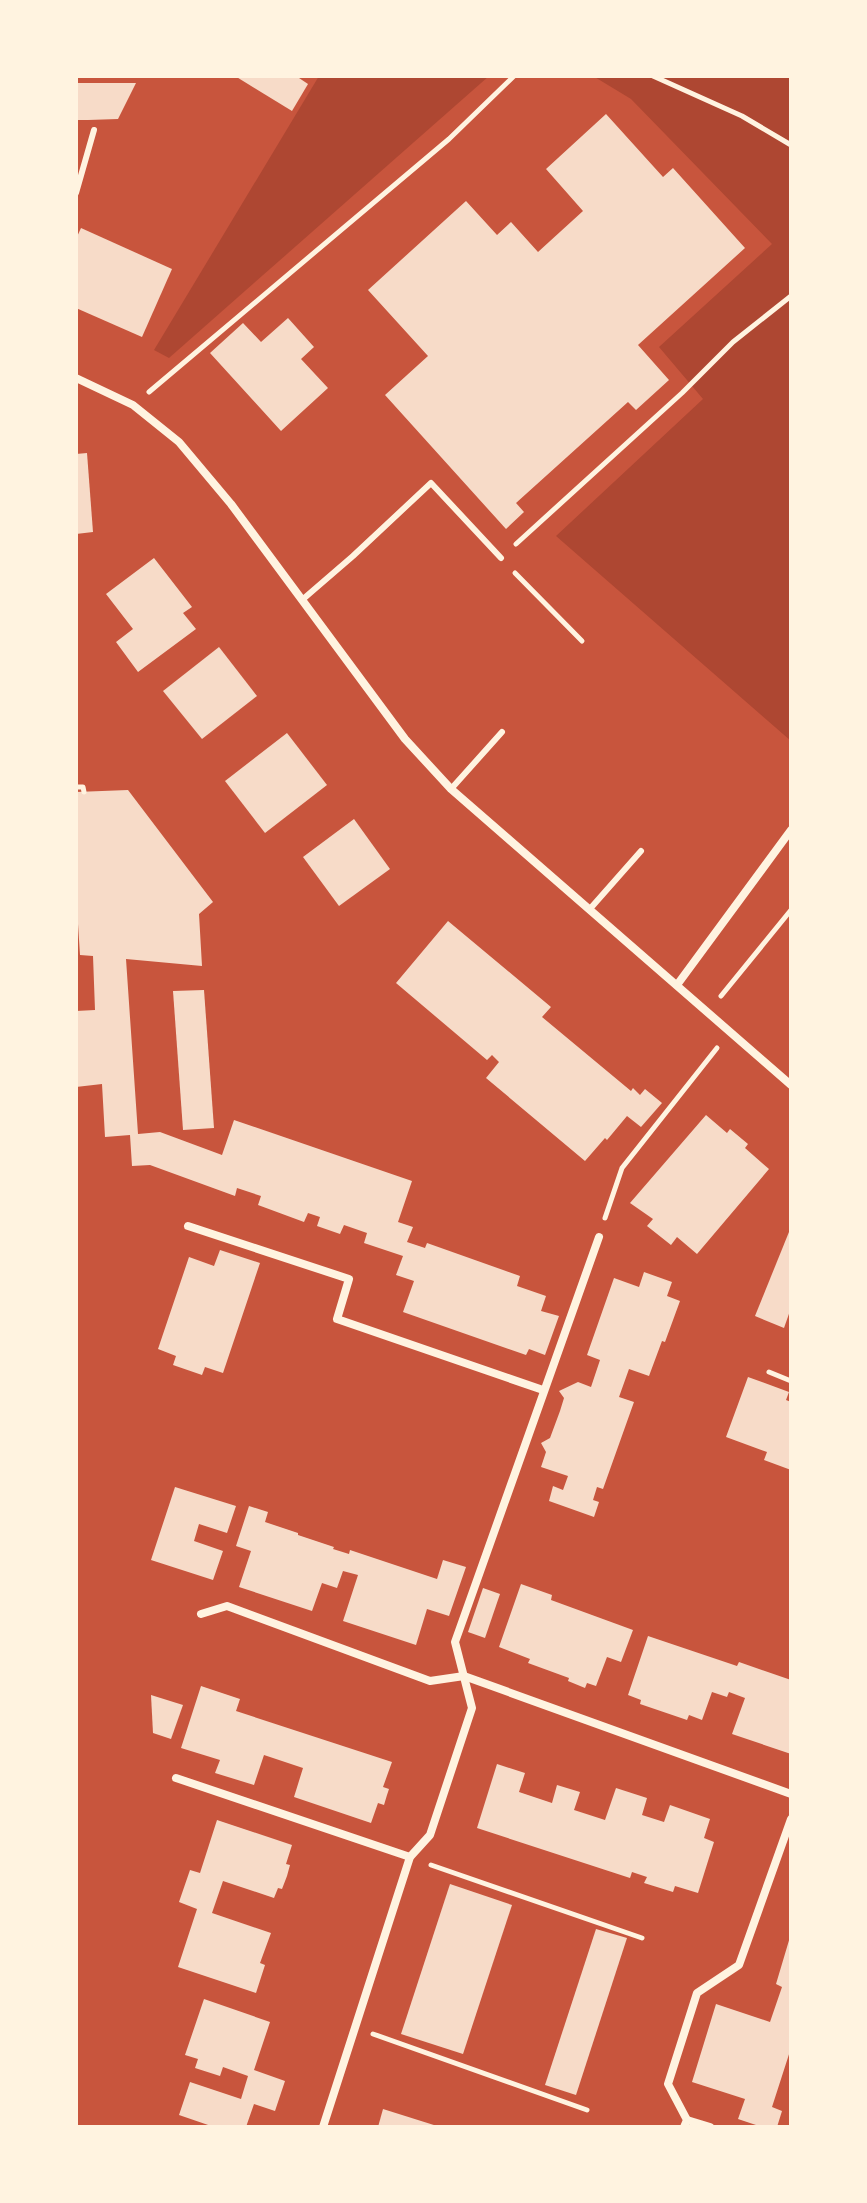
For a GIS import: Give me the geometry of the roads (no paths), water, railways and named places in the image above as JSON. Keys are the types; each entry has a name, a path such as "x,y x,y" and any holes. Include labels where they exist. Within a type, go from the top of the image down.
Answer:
{"street":[{"path":"76,378 133,405 179,442 231,504 405,739 451,789 791,1085"},
{"path":"677,985 791,830"},
{"path":"188,1226 349,1279 337,1319 543,1390"},
{"path":"323,2127 410,1857 430,1835 472,1708 455,1642 599,1237"},
{"path":"201,1614 227,1606 430,1681 464,1676 791,1794"},
{"path":"176,1778 410,1857"},
{"path":"710,2127 685,2124 668,2084 697,1993 739,1965 791,1819"}],"lane":[{"path":"76,193 94,130"},
{"path":"302,600 431,483 501,558"},
{"path":"451,789 502,732"},
{"path":"589,910 641,851"}]}
